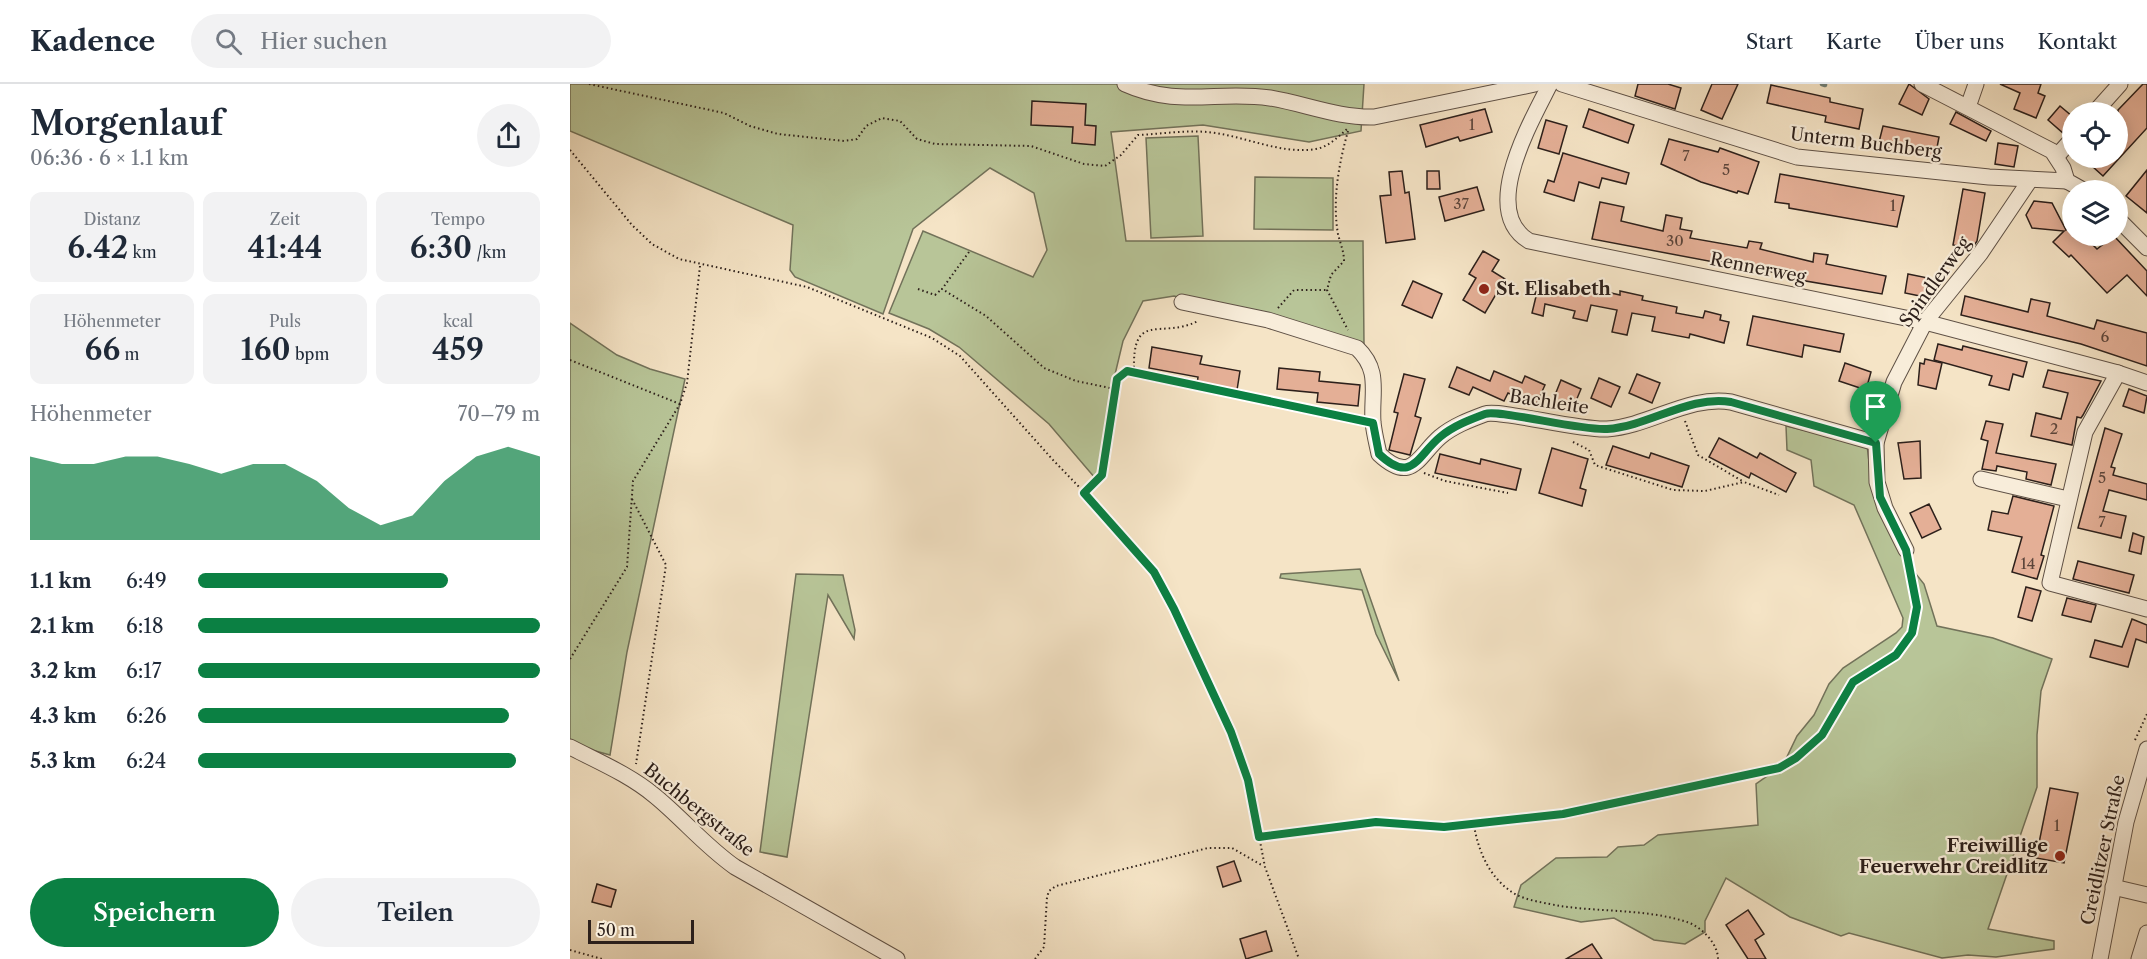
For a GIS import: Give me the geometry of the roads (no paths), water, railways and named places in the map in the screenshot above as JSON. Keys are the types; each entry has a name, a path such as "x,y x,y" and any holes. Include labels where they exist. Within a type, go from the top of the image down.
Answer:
{"street":[{"path":"1125,84 1161,96 1191,99 1269,98 1349,118 1374,117 1535,84"},
{"name":"Rennerweg","path":"1550,84 1526,132 1507,192 1507,214 1521,237 1537,243 1925,322 2118,373 2147,383"},
{"name":"Unterm Buchberg","path":"1562,84 1797,157 2030,180 2062,181"},
{"path":"1922,84 2038,142 2057,156 2067,180"},
{"path":"1968,107 1976,84"},
{"path":"2104,102 2120,84"},
{"path":"2057,156 2062,150"},
{"name":"Spindlerweg","path":"1906,550 1880,497 1876,443 1894,382 1925,322 1980,254 2030,180"},
{"path":"2128,229 2147,248"},
{"name":"Bachleite","path":"1182,302 1268,320 1357,348 1367,357 1374,373 1373,423 1379,454 1397,467 1414,465 1448,432 1489,412 1576,428 1606,430 1635,426 1708,400 1731,402 1876,443"},
{"path":"2118,373 2085,432 2050,583 2147,609"},
{"path":"1981,479 2068,499"},
{"name":"Buchbergstraße","path":"570,747 634,781 653,794 715,852 735,867 897,959"},
{"name":"Creidlitzer Straße","path":"2100,959 2126,822 2147,749"},
{"path":"2113,887 2147,895"},
{"path":"2139,959 2147,933"}],"place":[{"name":"St. Elisabeth","path":"1484,289"},
{"name":"Freiwillige Feuerwehr Creidlitz","path":"2060,856"}]}
